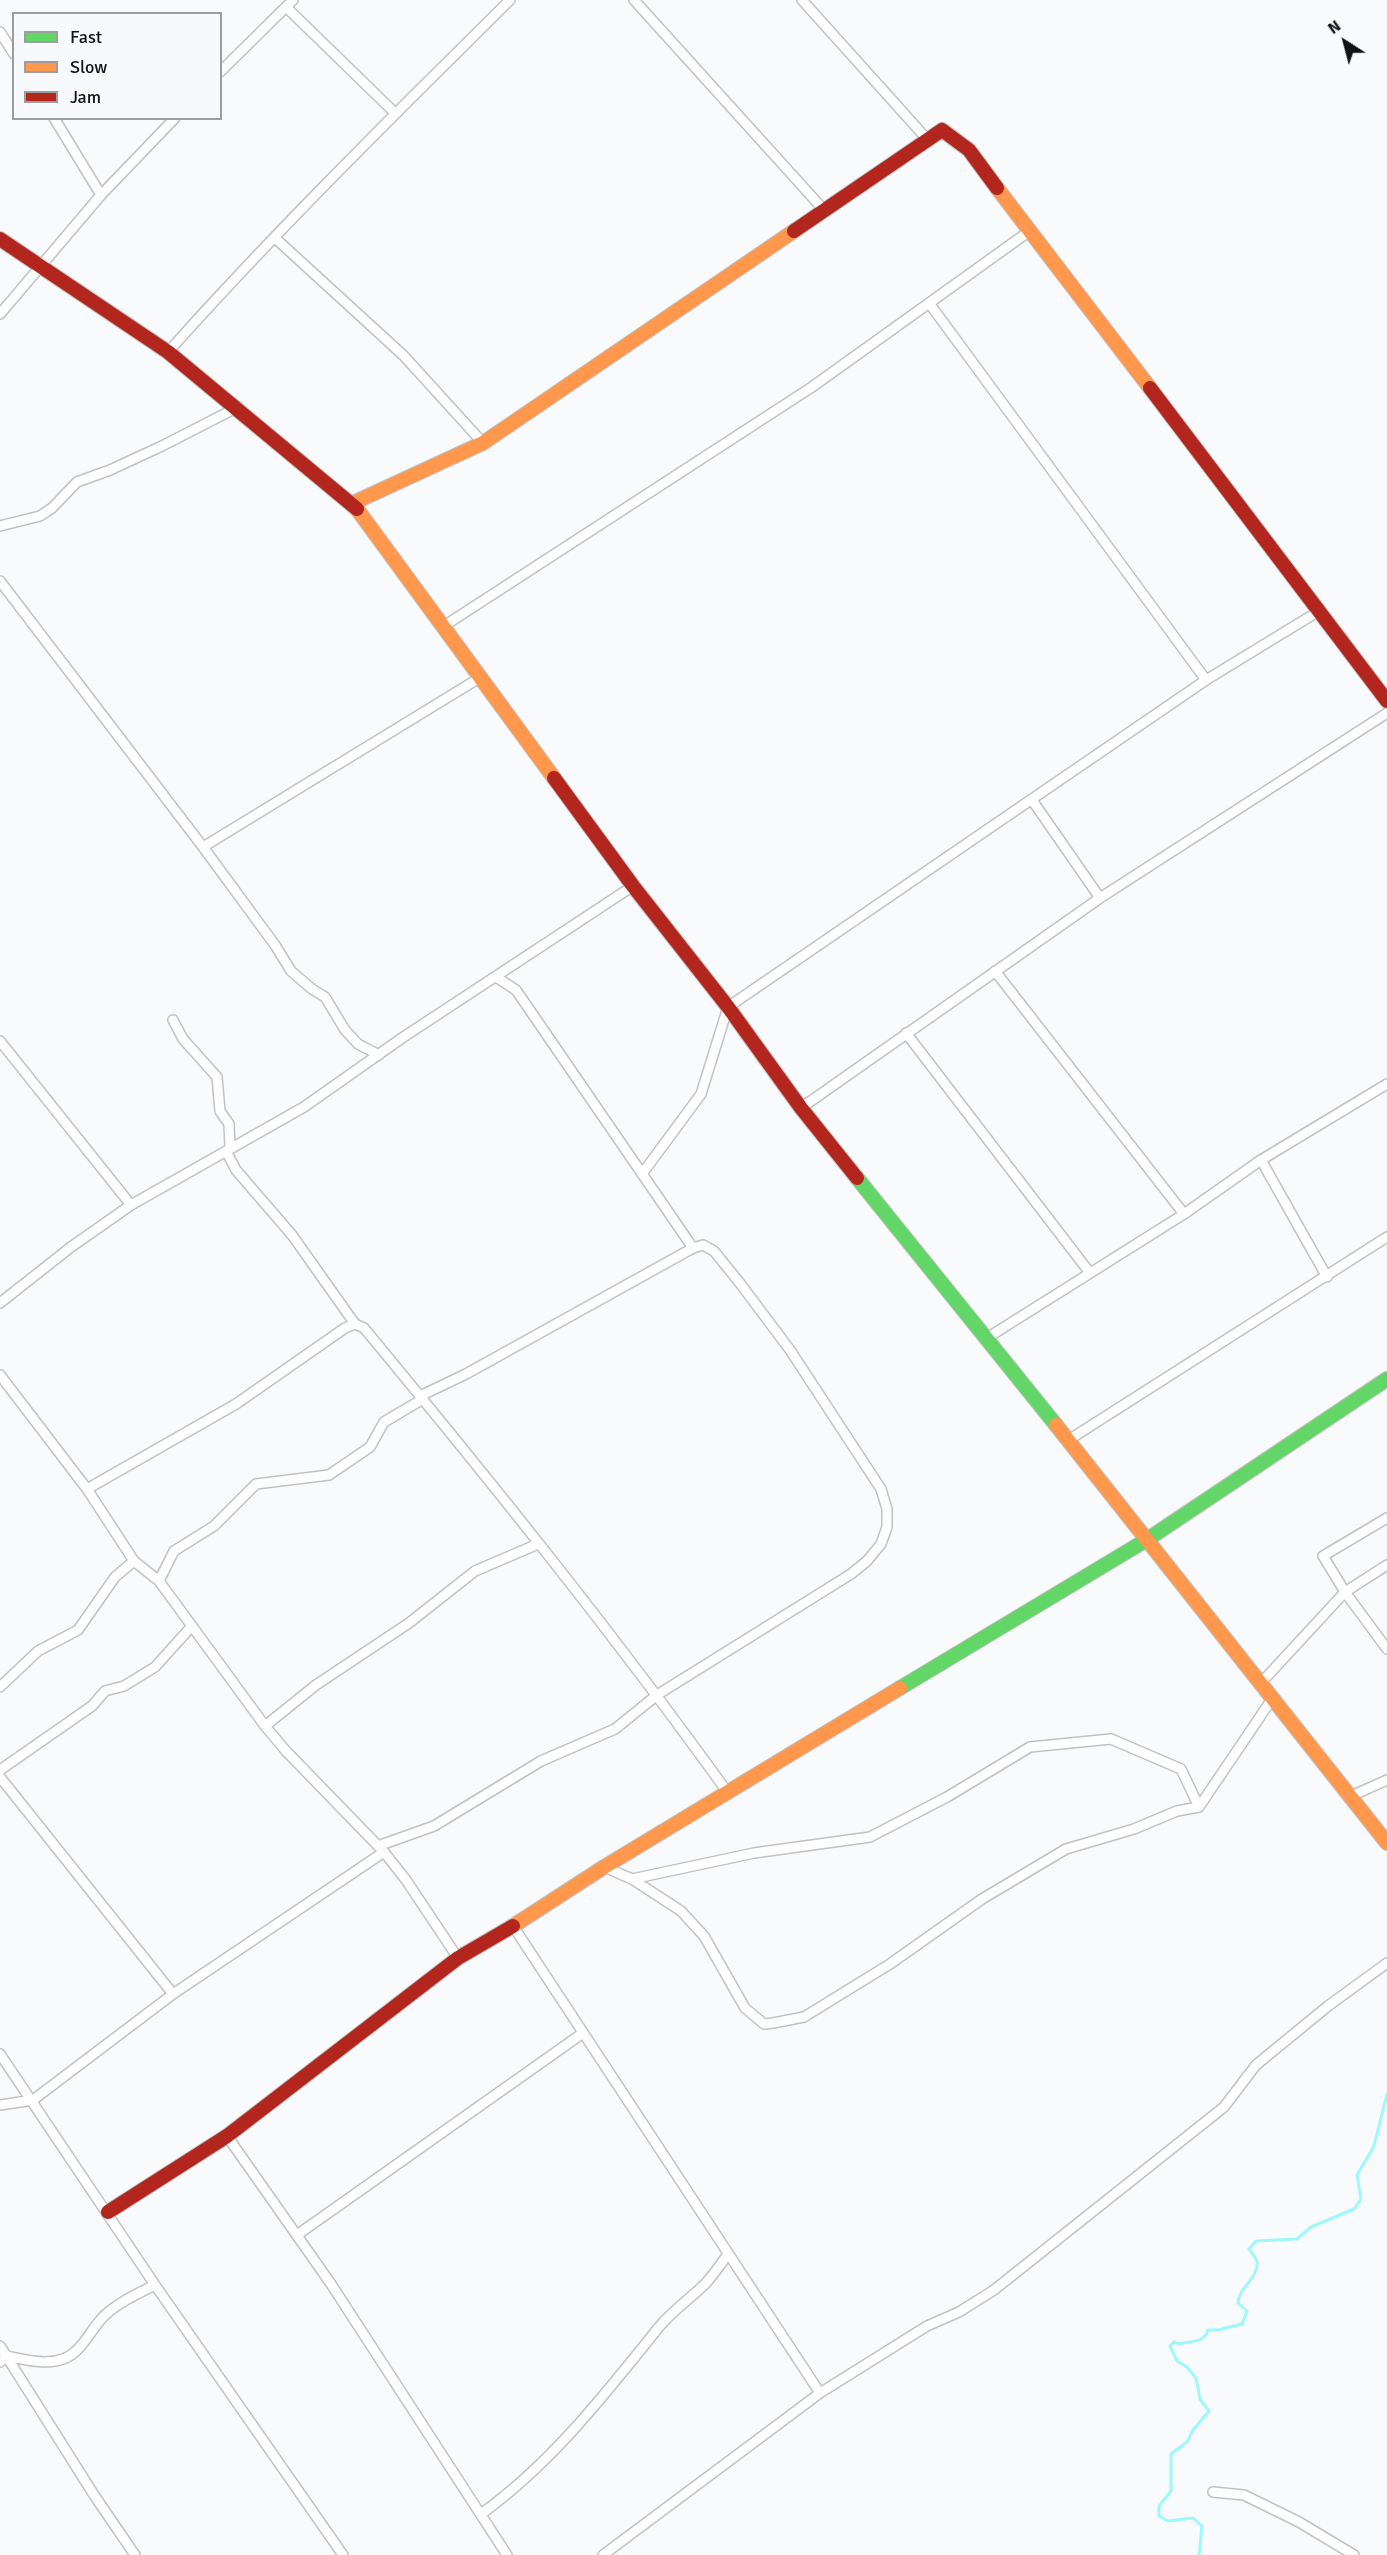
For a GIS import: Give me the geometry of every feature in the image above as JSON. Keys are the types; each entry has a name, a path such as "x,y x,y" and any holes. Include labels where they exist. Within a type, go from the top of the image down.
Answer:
{"street":[{"path":"168,352 396,113 510,0"},
{"path":"634,0 823,209"},
{"path":"802,0 926,138"},
{"path":"222,70 289,4 396,113"},
{"path":"0,32 12,51"},
{"path":"55,120 101,195"},
{"path":"0,314 101,195 172,120"},
{"path":"353,503 483,442 926,138 942,130 969,150 1387,701"},
{"path":"444,626 812,387 1030,231"},
{"path":"275,238 404,356 483,442"},
{"path":"0,240 168,352 353,503 633,886 728,1007 801,1108 1148,1539 1272,1700 1387,1843"},
{"path":"929,303 1206,680"},
{"path":"0,526 40,516 52,508 77,482 110,470 162,446 238,407"},
{"path":"0,581 203,847 291,970 312,989 325,997 345,1030 358,1044 379,1054"},
{"path":"642,1174 701,1094 728,1007 1206,680 1319,611"},
{"path":"203,847 481,677"},
{"path":"801,1108 1100,897 1387,713"},
{"path":"1032,800 1100,897"},
{"path":"0,1303 71,1247 131,1205 304,1107 379,1054 633,886"},
{"path":"995,971 1184,1214"},
{"path":"496,976 516,990 693,1248"},
{"path":"173,1020 183,1039 217,1077 220,1111 229,1124 228,1150 236,1170 292,1235 355,1324 364,1328 538,1544 657,1695 728,1793"},
{"path":"906,1033 1090,1273"},
{"path":"0,1041 131,1205"},
{"path":"987,1338 1184,1214 1261,1160 1387,1084"},
{"path":"1261,1160 1327,1277"},
{"path":"1067,1441 1387,1237"},
{"path":"0,2105 33,2100 173,1994 381,1849 434,1826 541,1761 615,1729 657,1695 851,1574 867,1562 881,1544 887,1527 887,1509 881,1489 790,1350 714,1251 703,1245 693,1248 421,1397 384,1422 370,1447 329,1475 256,1484 214,1526 174,1551 159,1581"},
{"path":"87,1490 237,1404 345,1328 355,1324"},
{"path":"0,1375 87,1490 134,1561 159,1581 265,1726 381,1849 406,1880 458,1958"},
{"path":"108,2212 227,2136 458,1958 513,1926 604,1867 1148,1539 1387,1379"},
{"path":"1387,1518 1323,1556 1345,1592 1387,1650"},
{"path":"265,1726 316,1685 409,1623 475,1571 538,1544"},
{"path":"0,1687 38,1651 78,1630 115,1577 134,1561"},
{"path":"1260,1684 1345,1592 1387,1565"},
{"path":"0,1770 92,1706 105,1691 124,1686 155,1666 191,1627"},
{"path":"604,1867 632,1879 681,1911 704,1936 745,2008 764,2024 804,2017 890,1964 982,1899 1066,1849 1134,1829 1177,1811 1199,1807 1272,1700"},
{"path":"632,1879 754,1853 870,1837 948,1797 1030,1747 1111,1739 1181,1769 1199,1807"},
{"path":"1,1779 173,1994"},
{"path":"1351,1796 1387,1780"},
{"path":"513,1926 820,2393"},
{"path":"603,2555 820,2393 927,2326 959,2312 994,2290 1224,2107 1264,2058 1328,2006 1387,1963"},
{"path":"297,2235 583,2033"},
{"path":"0,2054 155,2285 343,2555"},
{"path":"227,2136 297,2235 507,2555"},
{"path":"481,2514 513,2491 550,2455 609,2391 660,2326 706,2283 728,2254"},
{"path":"4,2359 41,2362 66,2358 77,2351 102,2318 116,2306 155,2285"},
{"path":"0,2346 4,2359 135,2555"},
{"path":"1213,2492 1244,2495 1299,2522 1354,2555"}],"waterway":[{"path":"1199,2555 1202,2526 1193,2518 1168,2521 1159,2516 1159,2506 1171,2491 1171,2454 1187,2442 1193,2430 1209,2411 1200,2399 1196,2378 1187,2367 1177,2361 1170,2346 1174,2342 1179,2344 1200,2340 1208,2330 1242,2324 1247,2311 1238,2303 1241,2293 1257,2268 1257,2262 1249,2249 1256,2241 1297,2239 1311,2227 1354,2209 1361,2199 1357,2175 1374,2146 1387,2094"}],"traffic: fast":[{"path":"857,1178 1056,1425"},
{"path":"900,1688 1148,1539 1387,1379"}],"traffic: slow":[{"path":"997,188 1150,388"},
{"path":"353,503 483,443 794,231"},
{"path":"357,509 554,778"},
{"path":"1056,1425 1387,1843"},
{"path":"513,1926 604,1867 900,1688"}],"traffic: jam":[{"path":"794,231 942,130 969,150 997,188"},
{"path":"0,239 168,352 357,509"},
{"path":"1150,388 1387,701"},
{"path":"554,778 633,886 728,1007 801,1108 857,1178"},
{"path":"108,2212 227,2136 458,1958 513,1926"}]}
